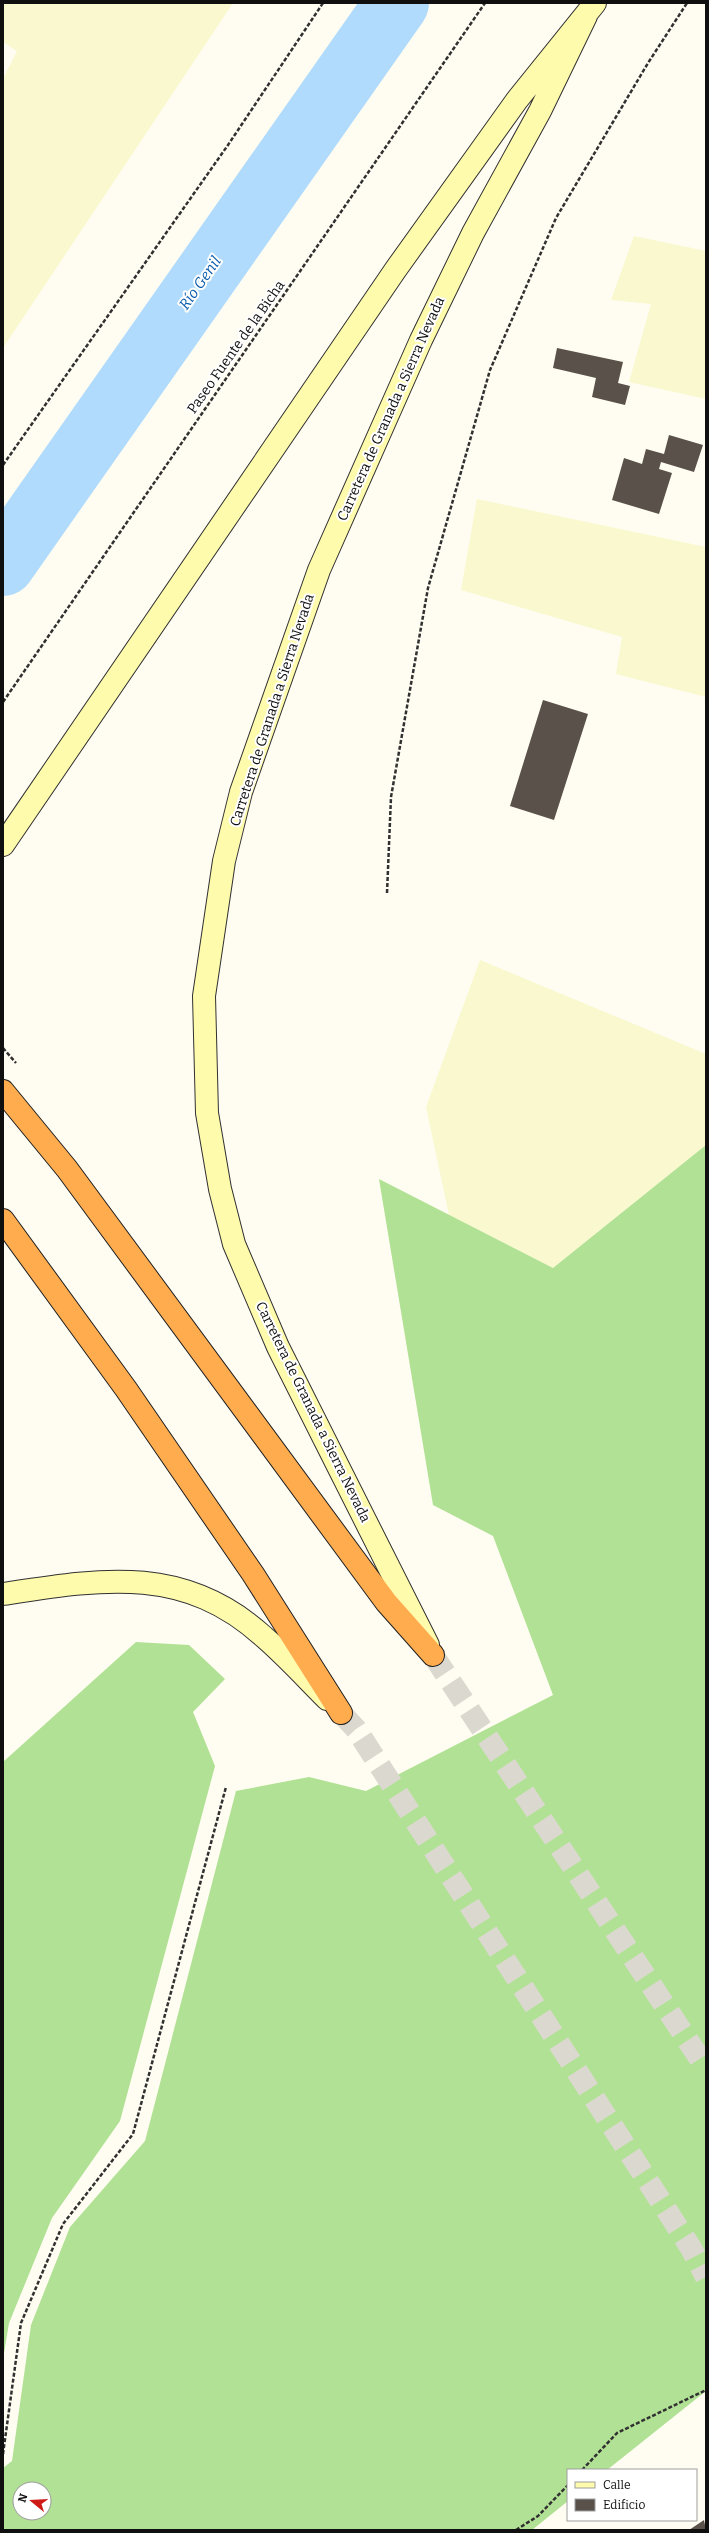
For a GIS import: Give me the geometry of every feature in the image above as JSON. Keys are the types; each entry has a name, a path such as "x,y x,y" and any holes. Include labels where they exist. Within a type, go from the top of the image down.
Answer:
{"highway":[{"path":"3,1091 67,1169 386,1602 434,1655"},
{"path":"6,1224 139,1408 253,1574 341,1713"}],"main road":[{"name":"Carretera de Granada a Sierra Nevada","path":"3,844 396,269 517,100 590,9"},
{"name":"Carretera de Granada a Sierra Nevada","path":"434,1655 278,1347 234,1244 220,1189 207,1113 204,996 224,861 241,792 319,570 421,340 473,233 540,111 590,9"},
{"path":"3,1594 109,1580 147,1582 179,1587 207,1598 230,1611 264,1636 341,1713"}],"path":[{"path":"3,465 228,145 323,3"},
{"name":"Paseo Fuente de la Bicha","path":"3,702 485,3"},
{"path":"387,893 391,797 428,588 490,370 556,218 648,63 687,3"},
{"path":"3,2454 21,2322 63,2224 133,2134 226,1787"},
{"path":"583,2469 617,2432 706,2390"},
{"path":"516,2530 538,2516 567,2485"}],"green space":[{"path":"3,3 233,3 3,348 3,79 17,51 3,42"},
{"path":"634,236 706,251 706,399 629,382 651,304 611,300"},
{"path":"477,499 706,547 706,697 616,674 622,637 461,590"},
{"path":"480,960 706,1054 706,1145 553,1268 449,1215 426,1107"},
{"path":"706,1145 706,2391 608,2469 567,2469 567,2502 532,2530 3,2530 3,2468 12,2461 31,2325 70,2227 145,2141 236,1791 309,1777 366,1791 553,1695 493,1536 433,1505 379,1179 553,1268"},
{"path":"136,1642 189,1645 225,1679 193,1712 215,1766 120,2121 52,2218 9,2323 3,2359 3,1762"}],"building":[{"path":"557,348 623,362 618,383 630,386 625,405 592,397 596,378 553,368"},
{"path":"669,435 703,445 694,472 661,462 659,469 672,473 659,514 612,500 624,458 642,464 646,449 664,454"},
{"path":"543,700 588,714 554,820 510,806"},
{"path":"704,2520 706,2530 689,2530"}],"waterway":[{"name":"Río Genil","path":"3,564 397,3"}],"tunnel":[{"path":"433,1655 706,2068"},
{"path":"341,1713 356,1729 691,2248 706,2277"}]}
